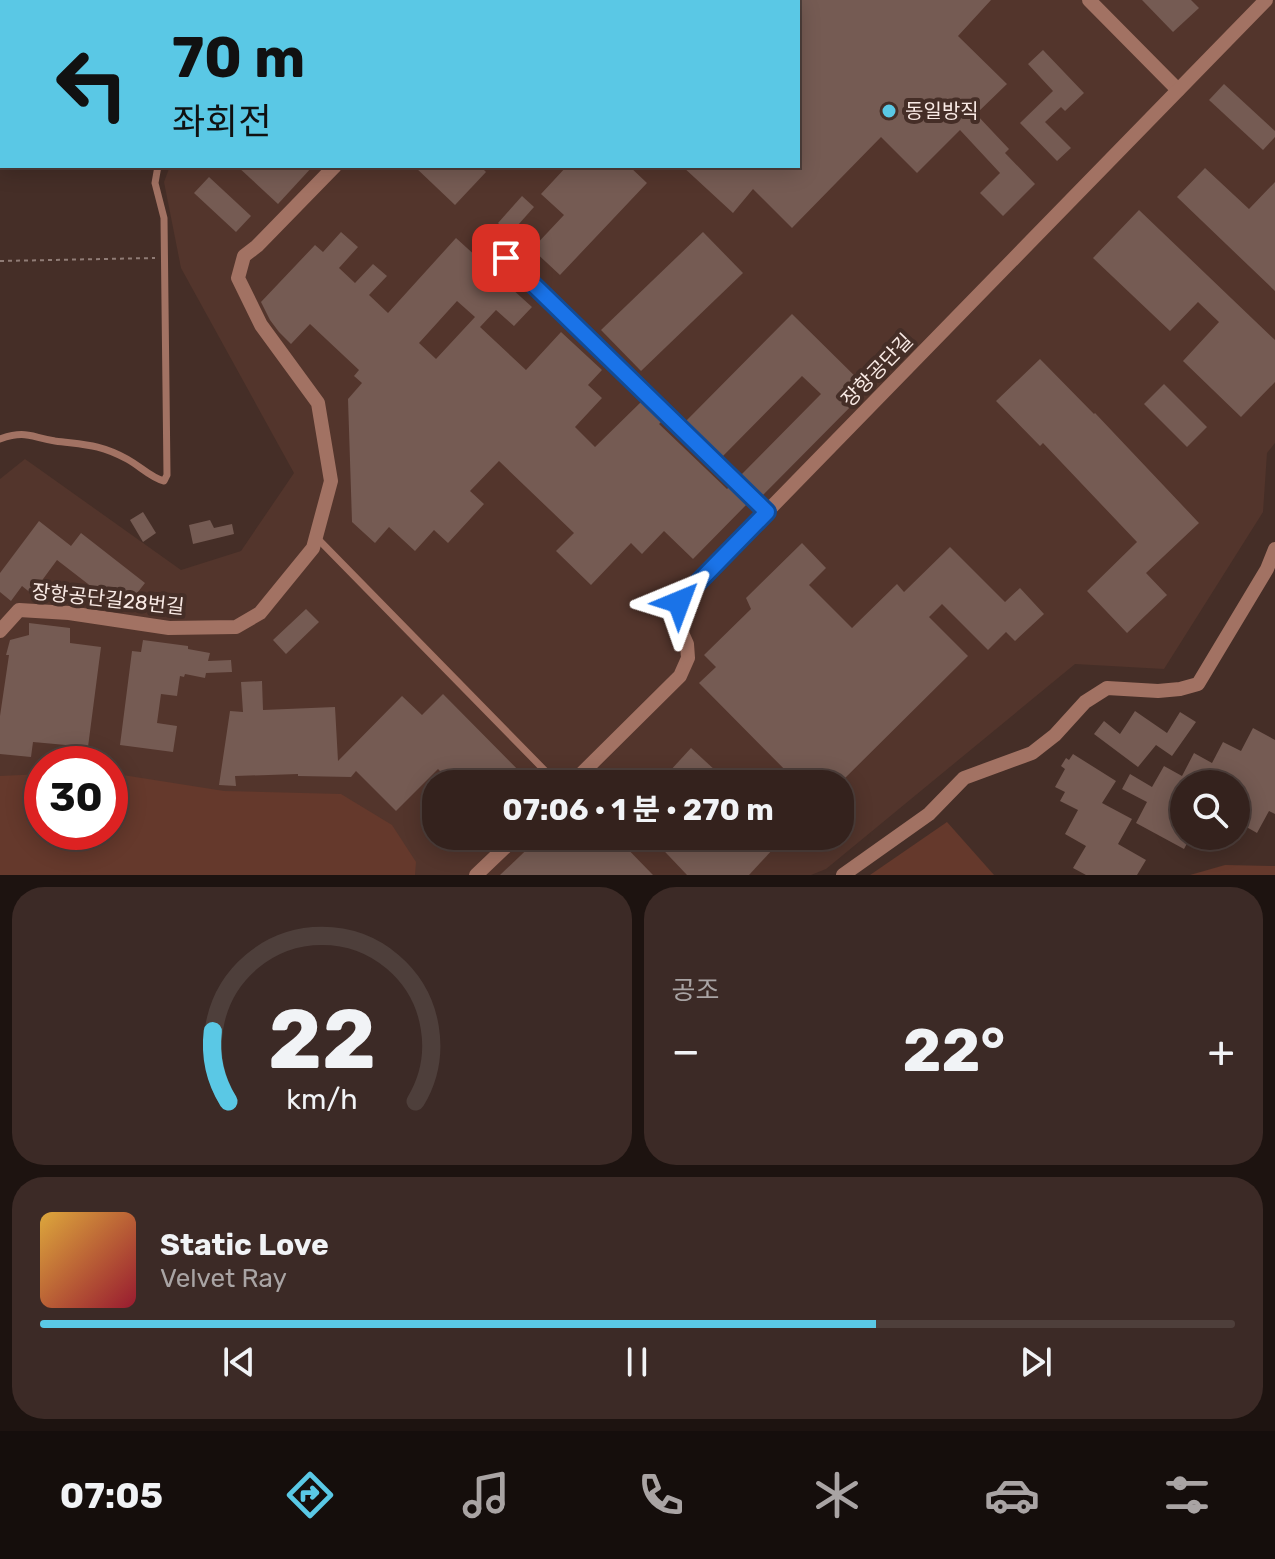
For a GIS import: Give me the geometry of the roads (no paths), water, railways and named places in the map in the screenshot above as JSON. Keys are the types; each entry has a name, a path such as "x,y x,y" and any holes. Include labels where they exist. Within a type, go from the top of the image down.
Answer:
{"street":[{"path":"1089,0 1178,90"},
{"name":"장항공단길","path":"585,770 680,676 688,658 687,644 675,617 679,602 1266,0"},
{"name":"장항공단길28번길","path":"0,631 19,610 69,613 169,628 236,627 260,613 313,548 331,481 318,403 261,325 238,278 244,256 333,168"},
{"path":"843,875 929,814 964,778 1032,753 1055,735 1085,702 1107,688 1158,691 1198,684 1267,569 1275,549"},
{"path":"476,875 502,850"}],"lane":[{"path":"0,439 15,434 31,434 50,440 99,446 164,481 167,475 164,218 155,183 158,168"},
{"path":"506,258 767,512"},
{"path":"316,537 544,770"}],"place":[{"name":"동일방직","path":"889,111"}]}
